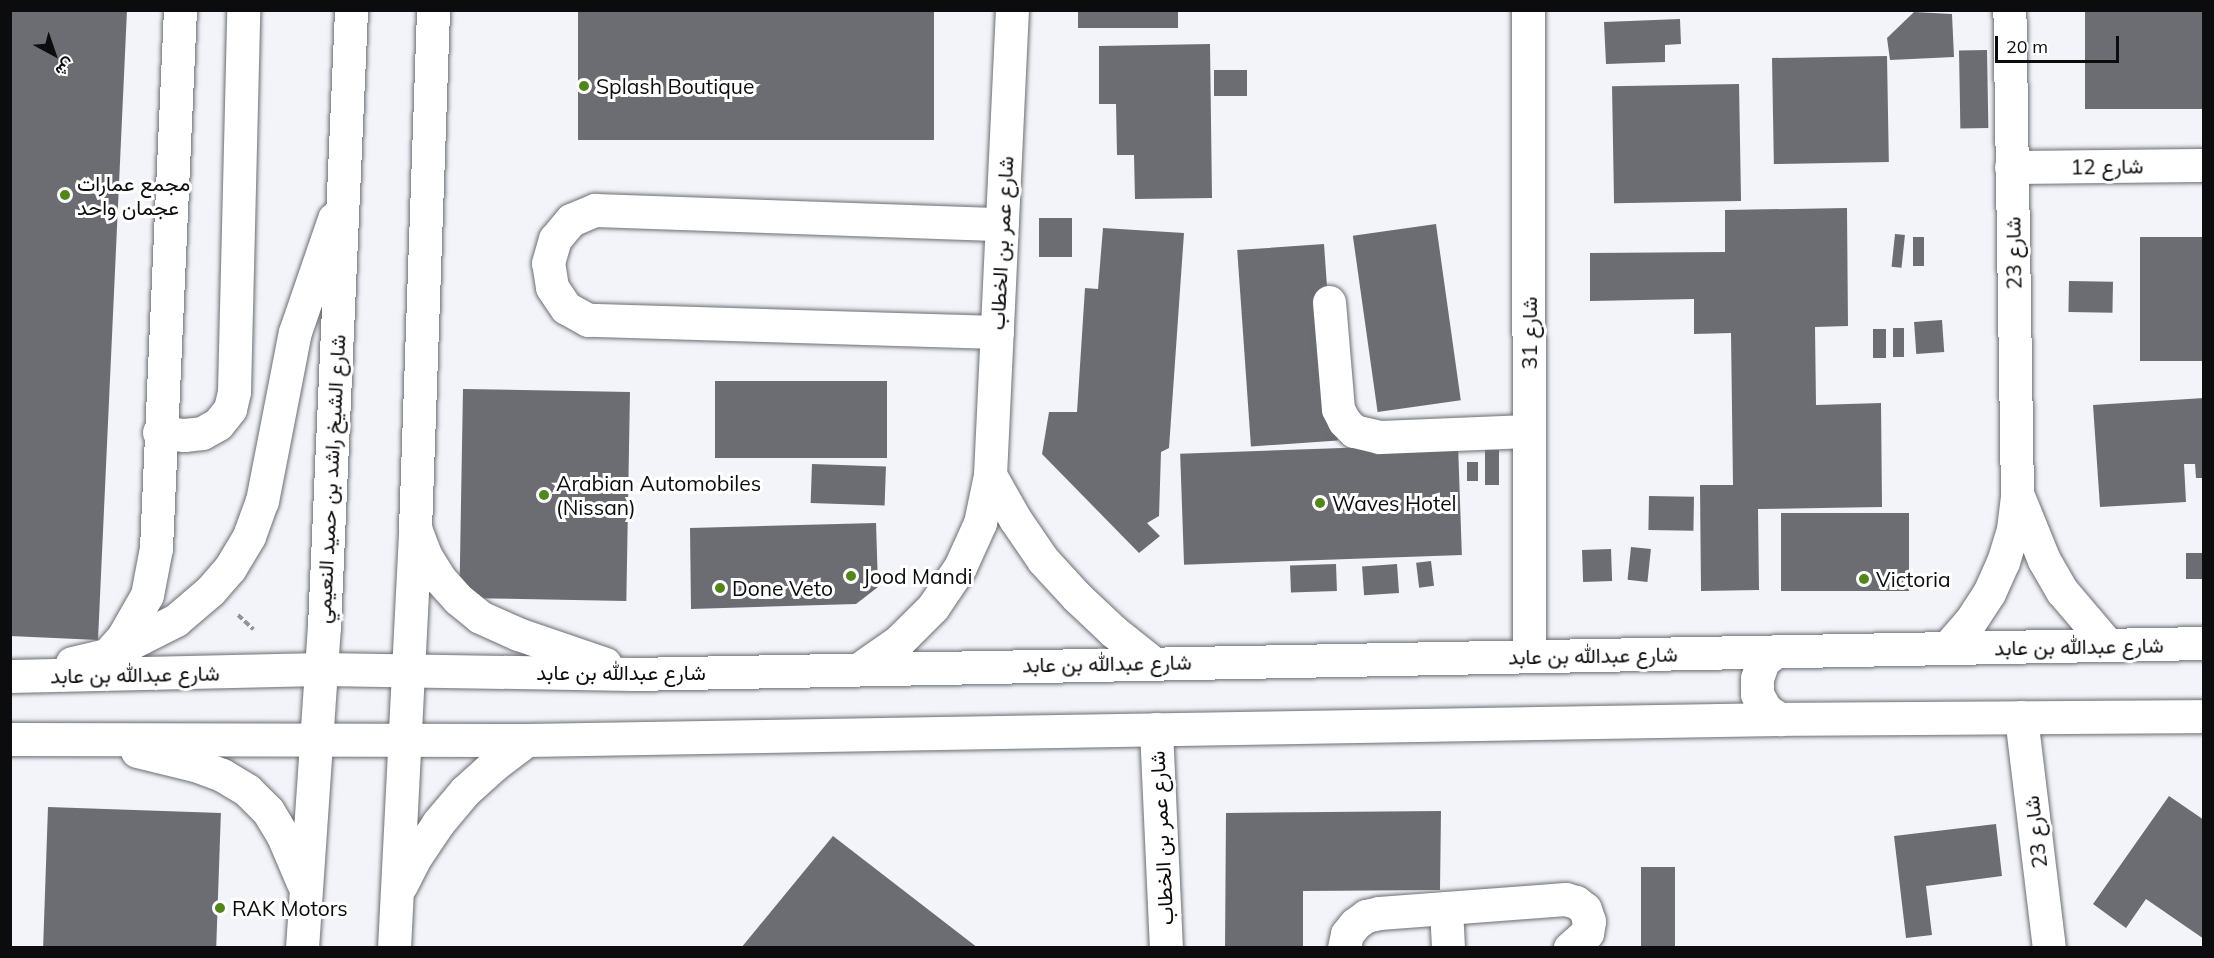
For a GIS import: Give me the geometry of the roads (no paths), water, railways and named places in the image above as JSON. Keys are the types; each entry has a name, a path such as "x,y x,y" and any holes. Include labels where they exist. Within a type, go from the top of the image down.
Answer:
{"main road":[{"path":"107,655 137,617 153,572 180,10"},
{"path":"159,432 184,435 202,433 218,423 230,409 234,391 243,10"},
{"name":"شارع الشيخ راشد بن حميد النعيمي","path":"302,948 321,669 351,10"},
{"path":"394,948 406,670 415,529 433,10"},
{"name":"شارع عمر بن الخطاب","path":"859,669 899,641 933,607 960,567 980,522 990,476 1012,10"},
{"name":"شارع 31","path":"1528,10 1530,656"},
{"name":"شارع 23","path":"1947,648 1970,622 1989,593 2003,562 2013,529 2017,495 2009,10"},
{"name":"شارع 12","path":"2011,168 2204,165"},
{"path":"15,676 107,655 176,620 210,591 230,568 249,536 262,501 295,332 316,264 343,195"},
{"path":"997,332 588,320 566,308 552,287 548,262 555,239 566,226 572,220 595,210 1002,224"},
{"path":"1329,302 1338,409 1344,421 1354,431 1379,437 1529,431"},
{"path":"990,476 1015,519 1050,567 1113,631 1152,662"},
{"name":"شارع 23","path":"2017,495 2044,560 2062,591 2108,645"},
{"path":"415,529 425,555 440,579 458,599 480,616 518,634 632,674"},
{"name":"شارع عبدالله بن عابد","path":"15,676 321,669 632,674 1152,662 2204,644"},
{"path":"1776,651 1763,661 1757,678 1758,694 1766,710 1780,719"},
{"path":"10,739 528,740 1780,719 2204,716"},
{"name":"شارع 23","path":"2021,717 2049,948"},
{"name":"شارع عمر بن الخطاب","path":"1156,729 1166,948"},
{"path":"82,738 195,765 222,775 247,790 267,811 283,836 306,888"},
{"path":"397,892 416,856 452,807 495,764 528,740"},
{"path":"1344,948 1351,929 1366,916 1379,912 1565,899 1576,902 1585,909 1589,921 1587,933 1570,948"},
{"path":"1446,908 1448,948"}],"place":[{"name":"Splash Boutique","path":"584,86"},
{"name":"مجمع عمارات عجمان واحد","path":"65,195"},
{"name":"Arabian Automobiles (Nissan)","path":"544,495"},
{"name":"Waves Hotel","path":"1320,503"},
{"name":"Jood Mandi","path":"851,576"},
{"name":"Victoria","path":"1864,579"},
{"name":"Done Veto","path":"720,588"},
{"name":"RAK Motors","path":"220,908"}]}
